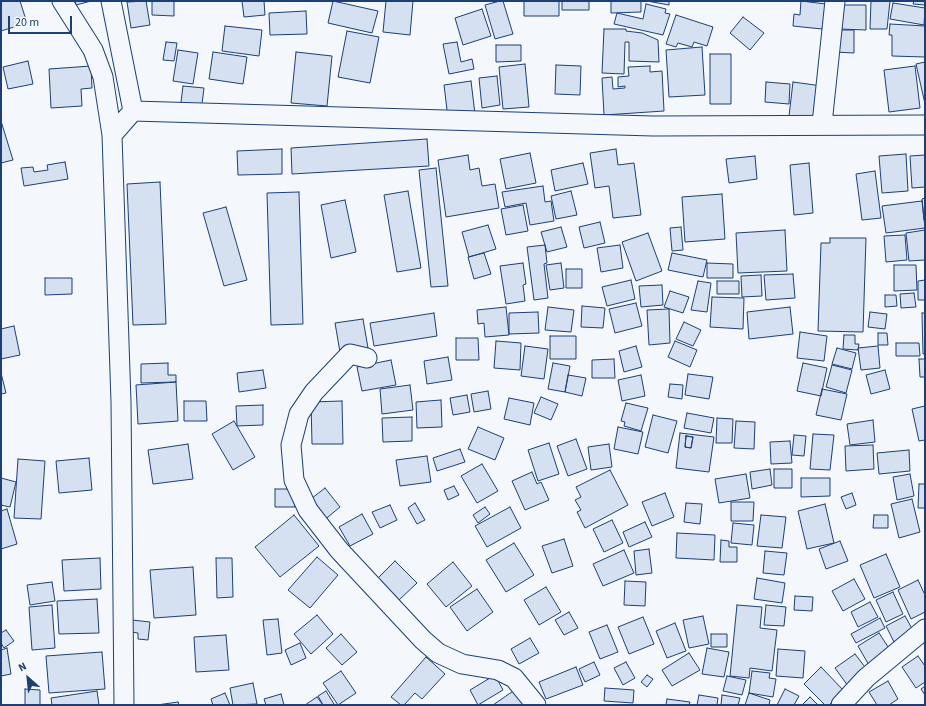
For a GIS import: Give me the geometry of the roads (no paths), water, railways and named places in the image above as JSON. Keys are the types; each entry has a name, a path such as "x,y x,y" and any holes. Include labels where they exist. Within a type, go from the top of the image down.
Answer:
{"street":[{"path":"62,1 93,50 103,77 112,135 121,402 124,705"},
{"path":"111,1 133,112"},
{"path":"822,124 835,1"},
{"path":"112,135 133,112 653,126 822,124 925,125"},
{"path":"367,358 350,354 314,392 299,414 291,444 294,480 308,510 340,550 438,653 462,664 498,670 514,678 536,705"},
{"path":"841,705 866,678 925,629"}]}
